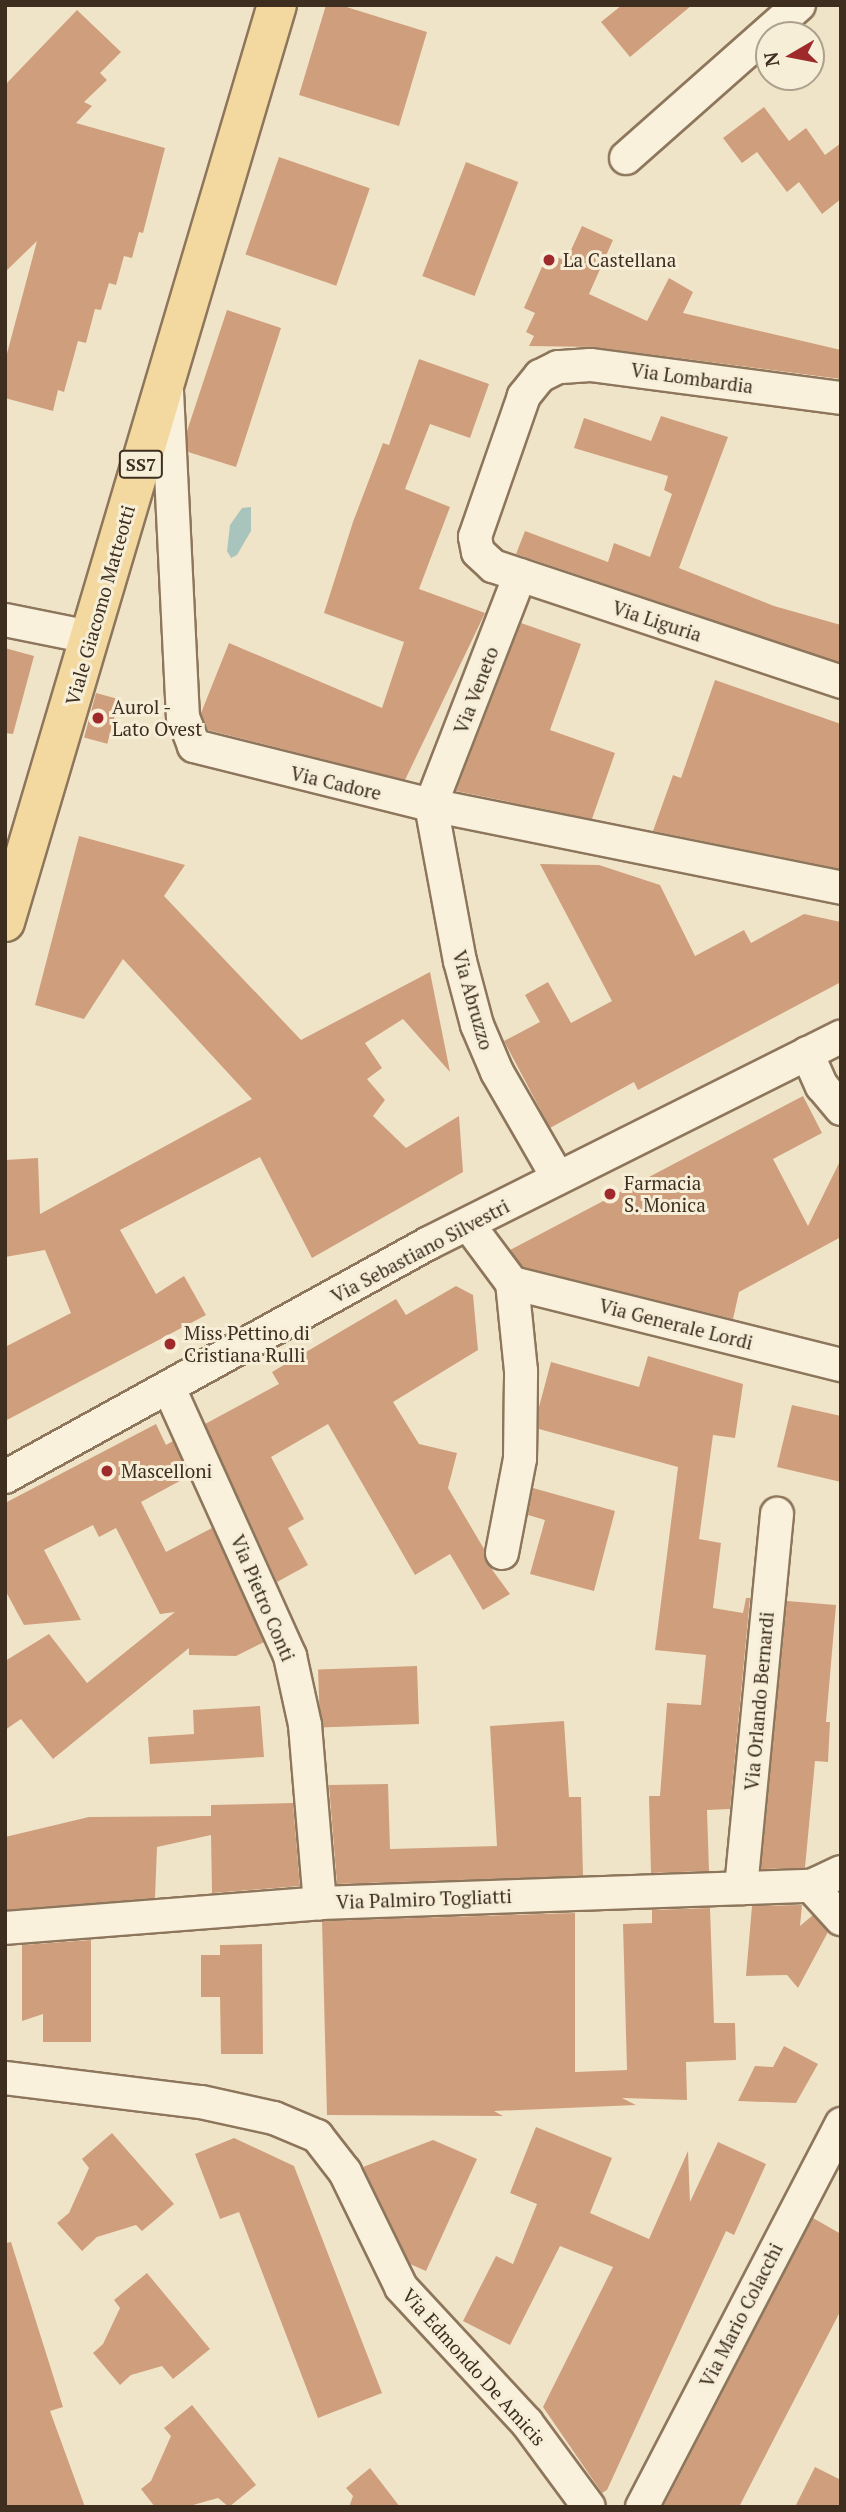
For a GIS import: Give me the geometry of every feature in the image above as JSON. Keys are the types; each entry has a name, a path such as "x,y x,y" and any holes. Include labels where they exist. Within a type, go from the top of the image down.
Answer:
{"main road":[{"name":"Viale Giacomo Matteotti","path":"5,922 277,5"}],"street":[{"path":"626,158 799,5"},
{"name":"Via Lombardia","path":"478,552 476,531 524,396 545,374 565,365 590,365 841,398"},
{"name":"Via Cadore","path":"167,380 183,716 190,740 206,753 431,805 841,888"},
{"name":"Via Liguria","path":"478,552 493,566 841,682"},
{"name":"Via Veneto","path":"431,805 520,575"},
{"path":"5,620 89,637"},
{"name":"Via Abruzzo","path":"431,805 460,961 477,1025 497,1072 558,1178"},
{"name":"Via Sebastiano Silvestri","path":"5,1477 468,1224 841,1037"},
{"path":"807,1054 822,1086 841,1109"},
{"path":"468,1224 512,1283 521,1371 520,1449 502,1553"},
{"name":"Via Generale Lordi","path":"512,1283 841,1365"},
{"name":"Via Pietro Conti","path":"169,1388 280,1628 292,1665 305,1725 320,1903"},
{"name":"Via Orlando Bernardi","path":"741,1888 777,1514"},
{"name":"Via Palmiro Togliatti","path":"5,1928 320,1903 811,1886 841,1872"},
{"path":"811,1886 841,1919"},
{"name":"Via Edmondo De Amicis","path":"5,2078 182,2099 274,2118 317,2136 345,2172 401,2287 519,2414 589,2507"},
{"name":"Via Mario Colacchi","path":"642,2507 841,2124"}],"water":[{"path":"251,507 251,531 237,555 231,558 227,551 230,525 242,508"}],"building":[{"path":"326,5 340,5 427,32 399,126 299,95"},
{"path":"622,5 692,5 630,57 601,22"},
{"path":"77,10 121,52 100,73 107,80 84,102 92,106 76,123 165,148 143,233 139,232 132,258 124,256 116,285 109,283 101,310 95,309 86,343 78,341 64,392 58,390 53,411 5,398 5,361 37,241 5,272 5,85"},
{"path":"764,107 789,141 806,128 825,155 841,143 841,199 822,214 799,182 787,192 757,152 742,163 723,138"},
{"path":"279,157 370,188 336,286 245,254"},
{"path":"466,162 518,182 475,296 422,276"},
{"path":"582,226 613,240 589,294 647,321 669,278 693,292 683,313 841,350 841,379 592,347 529,346 534,336 526,332 535,313 524,308 548,253 566,261"},
{"path":"227,310 281,328 236,467 188,452 187,431"},
{"path":"419,359 489,384 470,438 430,424 405,489 450,507 419,589 485,613 405,780 208,730 201,713 229,643 382,708 404,642 324,613 353,522 383,443 389,445"},
{"path":"661,416 728,437 679,568 774,606 841,625 841,663 516,554 525,531 608,562 614,543 650,557 672,494 664,490 668,476 574,448 584,418 651,441"},
{"path":"521,623 581,644 550,730 615,753 592,819 456,791"},
{"path":"5,648 34,656 13,734 5,733"},
{"path":"715,680 841,724 841,869 653,831 673,775 681,778"},
{"name":"Aurol - Lato Ovest","path":"96,693 119,699 107,744 84,737"},
{"path":"79,836 185,865 164,896 301,1040 430,972 450,1072 403,1019 365,1043 382,1068 367,1079 385,1100 373,1116 406,1148 459,1116 463,1172 312,1258 260,1157 120,1230 156,1294 184,1276 206,1315 5,1421 5,1347 71,1313 45,1250 5,1257 5,1160 38,1158 40,1214 252,1099 123,959 84,1019 35,1005"},
{"path":"540,864 599,865 660,885 695,956 744,930 751,943 804,914 841,922 841,982 638,1090 634,1082 550,1128 504,1041 540,1022 525,995 548,982 571,1023 612,1001"},
{"path":"803,1096 822,1133 773,1159 808,1226 841,1159 841,1237 739,1292 733,1319 523,1267 510,1250"},
{"path":"456,1286 473,1295 478,1350 393,1402 419,1444 457,1453 448,1488 484,1549 485,1560 510,1594 483,1610 450,1554 415,1575 328,1424 271,1457 304,1519 288,1528 308,1565 277,1582 205,1424 279,1384 272,1372 396,1299 406,1315"},
{"path":"648,1356 743,1384 735,1438 713,1435 699,1539 721,1543 713,1608 743,1613 746,1598 750,1598 730,1809 707,1810 709,1871 651,1873 649,1796 660,1796 667,1703 701,1705 706,1655 655,1650 678,1467 539,1429 539,1407 551,1362 639,1387"},
{"path":"792,1405 841,1416 841,1482 777,1467"},
{"path":"156,1424 166,1445 173,1441 189,1476 141,1502 166,1552 212,1528 264,1642 236,1656 189,1655 189,1648 53,1759 21,1719 5,1730 5,1661 49,1634 87,1683 175,1612 160,1614 116,1528 99,1537 93,1525 44,1550 81,1620 24,1625 5,1590 5,1503"},
{"path":"533,1488 615,1511 594,1591 530,1574 545,1520 528,1515"},
{"path":"787,1601 836,1605 826,1722 830,1722 828,1762 815,1761 805,1868 761,1869"},
{"path":"417,1666 419,1724 320,1727 318,1669"},
{"path":"260,1706 264,1757 150,1764 148,1737 194,1734 193,1710"},
{"path":"564,1721 569,1797 581,1797 583,1876 337,1884 329,1785 388,1784 390,1849 497,1846 490,1726"},
{"path":"293,1803 300,1886 212,1893 211,1835 157,1847 155,1898 5,1910 5,1837 89,1817 211,1816 211,1805"},
{"path":"802,1905 800,1926 813,1915 828,1932 798,1988 787,1975 746,1976 752,1906"},
{"path":"710,1908 714,2023 735,2023 736,2060 686,2062 687,2100 622,2098 636,2105 494,2111 503,2116 327,2115 322,1921 575,1913 575,2072 627,2070 623,1924 652,1923 652,1910"},
{"path":"91,1940 91,2042 43,2042 43,2014 22,2021 22,1945"},
{"path":"262,1944 263,2054 221,2054 220,1997 201,1997 201,1955 220,1955 220,1945"},
{"path":"784,2046 818,2064 796,2103 738,2101 755,2066 773,2067"},
{"path":"536,2127 612,2158 590,2213 649,2239 688,2151 690,2202 718,2142 766,2164 734,2235 726,2231 607,2490 602,2493 543,2407 613,2267 560,2246 510,2345 463,2321 496,2256 513,2264 537,2204 510,2193"},
{"path":"112,2133 174,2204 142,2231 136,2225 97,2237 82,2251 57,2223 69,2213 89,2168 82,2159"},
{"path":"234,2138 294,2166 382,2393 318,2418 239,2212 220,2219 195,2154"},
{"path":"433,2140 477,2159 426,2271 410,2264 363,2167"},
{"path":"813,2218 841,2234 841,2310 739,2507 663,2507"},
{"path":"11,2242 63,2407 50,2411 85,2507 5,2507 5,2243"},
{"path":"147,2273 210,2349 173,2379 162,2366 131,2375 120,2385 93,2353 103,2344 120,2308 114,2300"},
{"path":"192,2405 256,2485 229,2507 218,2498 186,2507 155,2507 141,2489 151,2481 171,2436 164,2428"},
{"path":"815,2467 841,2480 841,2507 795,2507"},
{"path":"370,2468 400,2507 349,2507 353,2496 346,2488"}],"place":[{"name":"La Castellana","path":"549,260"},
{"name":"Aurol - Lato Ovest","path":"98,718"},
{"name":"Farmacia S. Monica","path":"610,1194"},
{"name":"Miss Pettino di Cristiana Rulli","path":"170,1344"},
{"name":"Mascelloni","path":"107,1471"}]}
